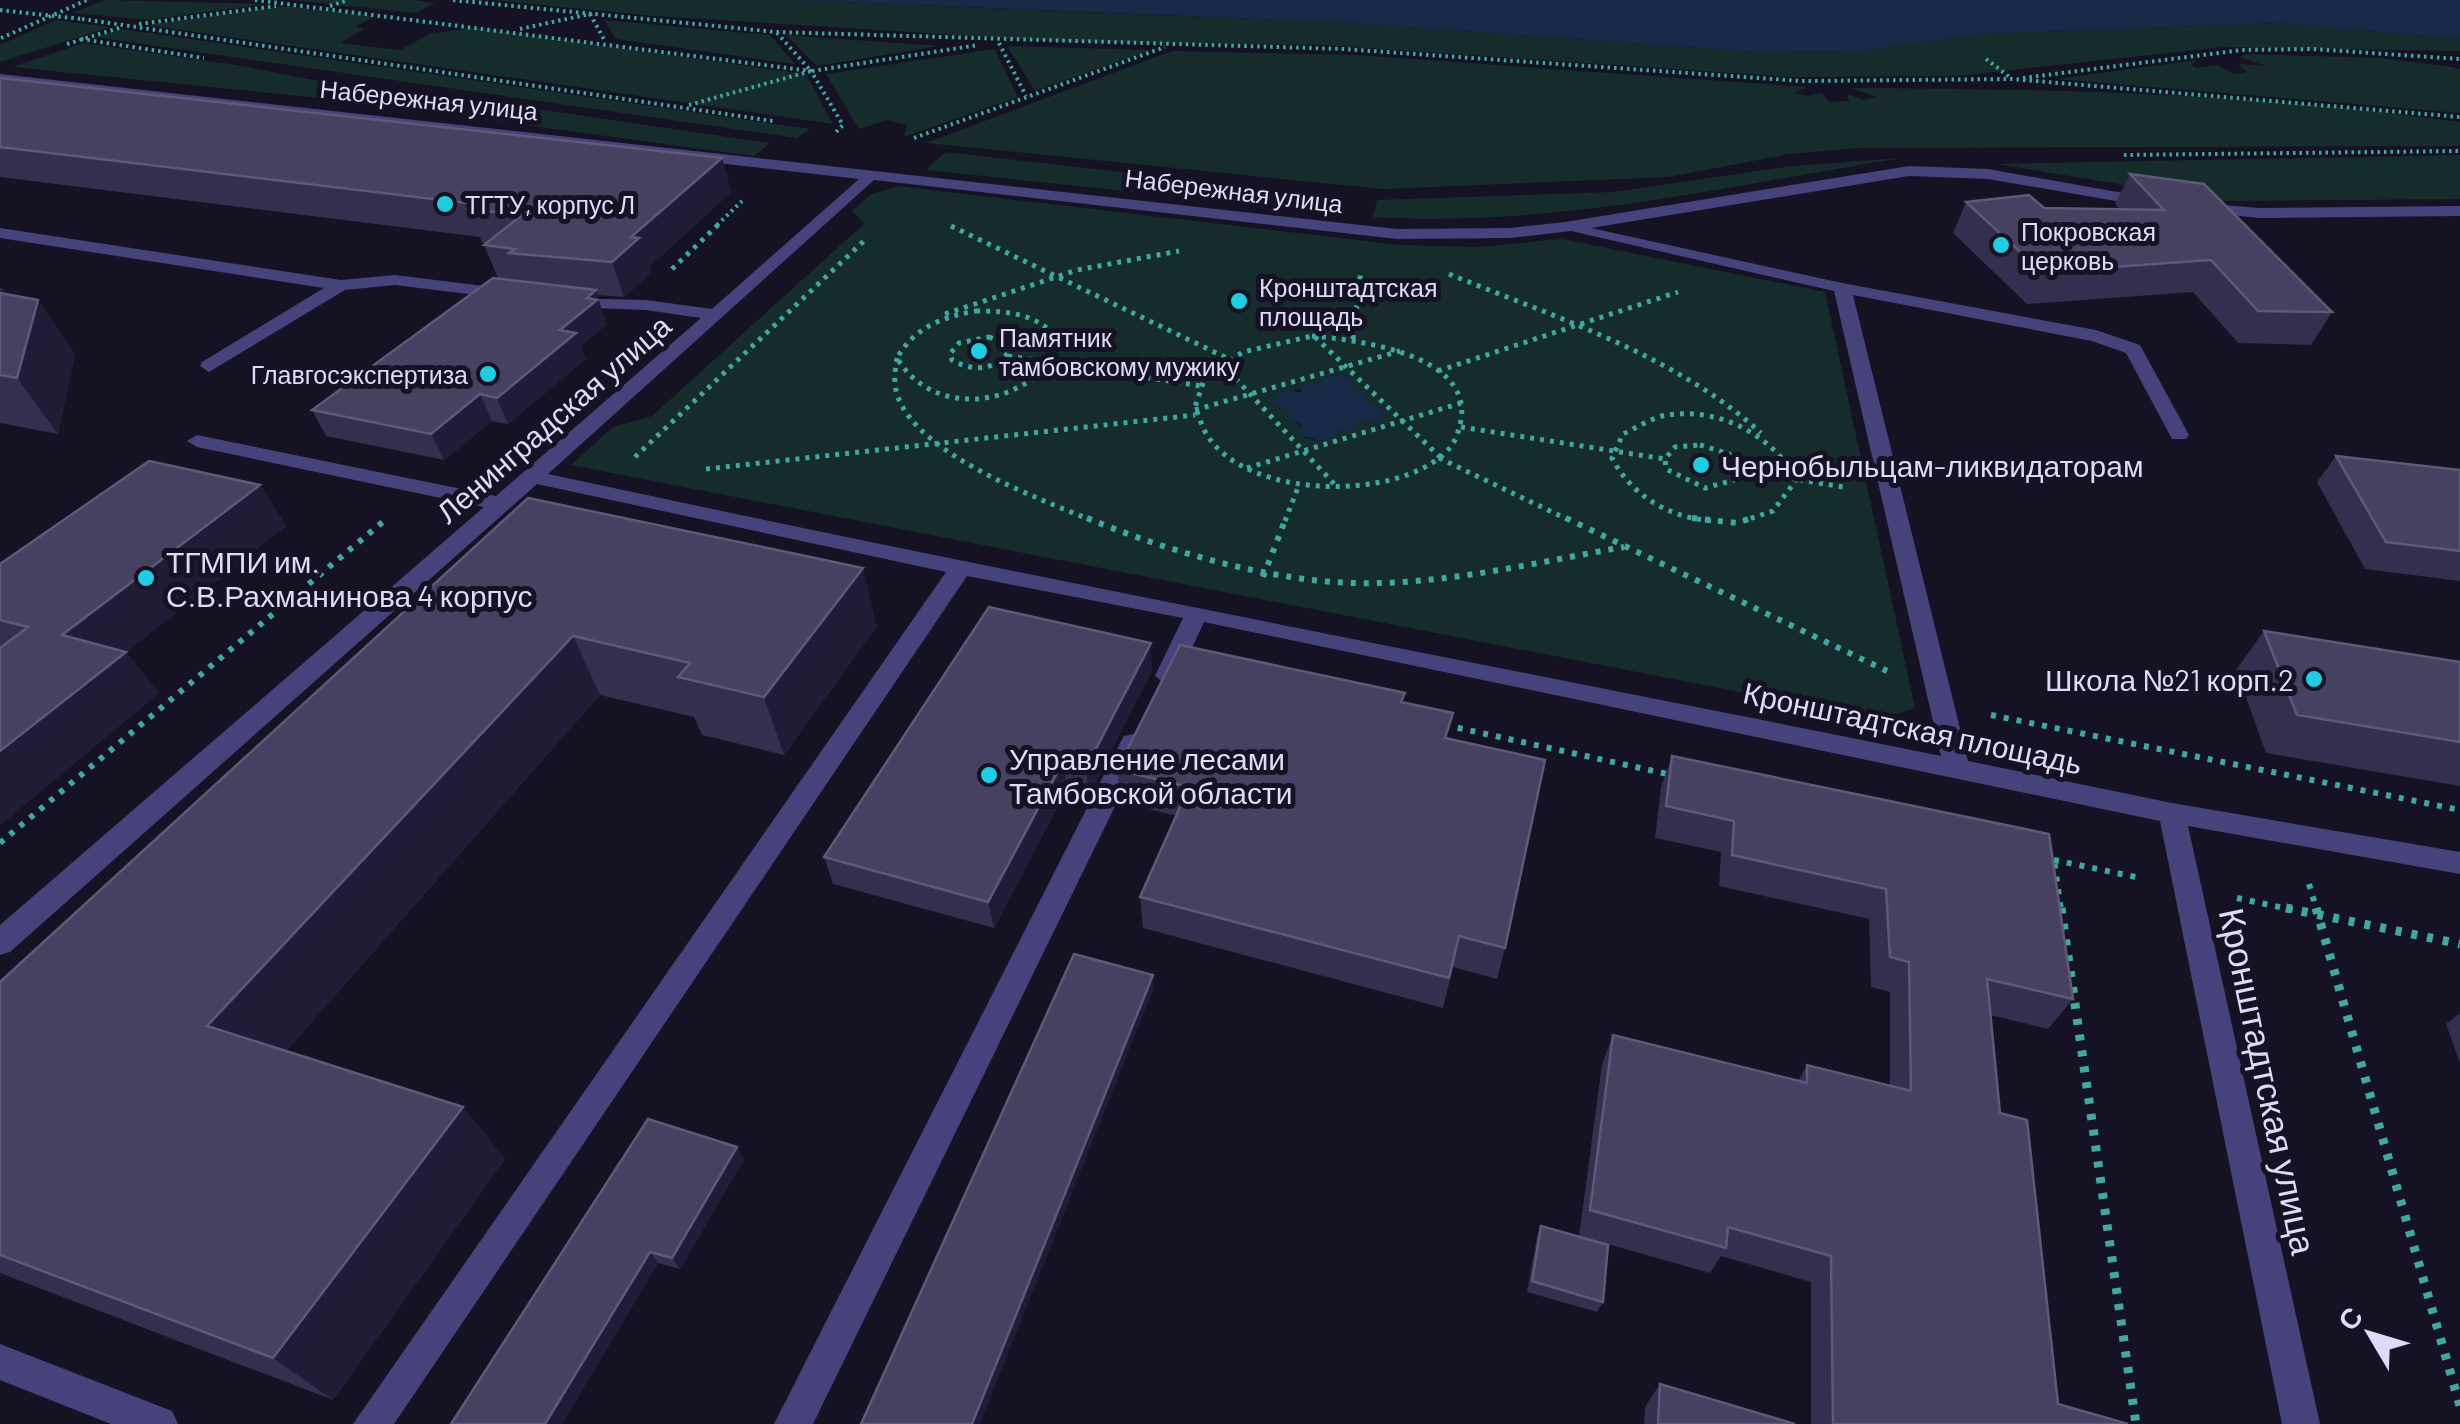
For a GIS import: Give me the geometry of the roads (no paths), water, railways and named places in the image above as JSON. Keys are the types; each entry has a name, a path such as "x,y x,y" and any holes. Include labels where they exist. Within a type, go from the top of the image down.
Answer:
{"street":[{"name":"Набережная улица","path":"0,78 1448,236 1564,227 1909,172 1988,174 2176,205 2260,213 2457,213"},
{"name":"Ленинградская улица","path":"0,943 716,314 872,172"},
{"path":"1564,227 1842,288 2096,336 2133,349 2179,436"},
{"path":"0,233 340,284 395,280 716,314"},
{"path":"209,366 340,284"},
{"path":"1842,288 1957,769"},
{"path":"197,441 501,504"},
{"name":"Кронштадтская площадь","path":"531,477 2172,813 2460,863"},
{"path":"372,1424 961,568"},
{"path":"792,1424 1197,613"},
{"name":"Кронштадтская улица","path":"2172,813 2301,1424"},
{"path":"0,1362 159,1424"}],"water":[{"path":"795,0 2460,0 2460,39 2278,23 1983,34 1863,51 1755,52 1333,22"},
{"path":"1338,375 1352,380 1353,391 1367,394 1365,402 1381,407 1381,420 1357,422 1352,431 1338,429 1334,437 1319,441 1301,435 1300,423 1288,421 1291,412 1272,403 1280,392 1301,392 1304,384 1317,386 1325,377"}],"place":[{"name":"ТГТУ, корпус Л","path":"445,204"},
{"name":"Покровская церковь","path":"2001,245"},
{"name":"Кронштадтская площадь","path":"1239,301"},
{"name":"Памятник тамбовскому мужику","path":"979,351"},
{"name":"Главгосэкспертиза","path":"488,374"},
{"name":"Чернобыльцам-ликвидаторам","path":"1701,465"},
{"name":"ТГМПИ им. С.В.Рахманинова 4 корпус","path":"146,578"},
{"name":"Школа №21 корп.2","path":"2314,679"},
{"name":"Управление лесами Тамбовской области","path":"989,775"}]}
